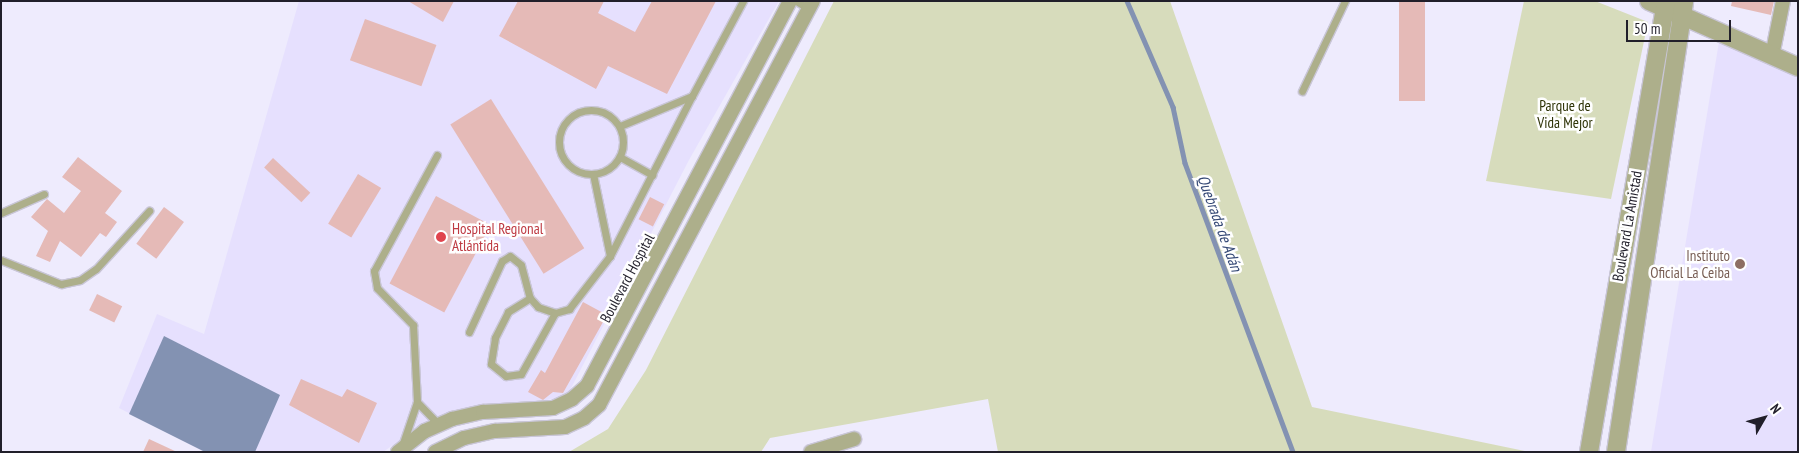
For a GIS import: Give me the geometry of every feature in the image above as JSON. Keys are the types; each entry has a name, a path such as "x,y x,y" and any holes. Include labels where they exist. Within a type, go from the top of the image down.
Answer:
{"street":[{"name":"Boulevard Hospital","path":"400,450 439,425 483,412 553,408 572,399 587,386 790,1"},
{"path":"1772,56 1783,1"},
{"path":"1660,3 1683,8 1772,56 1798,67"},
{"name":"Boulevard La Amistad","path":"1590,452 1660,3"},
{"path":"435,452 464,438 495,431 566,427 584,418 599,405 811,5"},
{"name":"Boulevard La Amistad","path":"1616,452 1683,8"},
{"path":"811,452 854,439"}],"lane":[{"path":"469,332 502,261 510,256 521,265 530,298 538,306 555,313 569,309 610,256 743,1"},
{"path":"796,1 811,5"},
{"path":"1302,91 1345,1"},
{"path":"620,126 692,96"},
{"path":"591,109 608,113 620,126 624,141 620,157 605,171 593,174 576,171 563,159 558,142 562,126 574,113 591,109"},
{"path":"400,450 417,402 413,325 377,288 374,271 437,155"},
{"path":"620,157 652,175"},
{"path":"593,174 610,256"},
{"path":"1,213 44,194"},
{"path":"1,260 60,284 80,280 96,269 149,211"},
{"path":"530,298 508,312 495,338 491,364 506,376 521,374 555,313"},
{"path":"417,402 439,425"}],"shaded area":[{"name":"Hospital Regional Atlántida","path":"299,1 779,1 689,160 567,396 421,425 383,452 205,452 119,408 157,314 204,334"},
{"name":"Instituto Oficial La Ceiba","path":"1719,42 1798,76 1798,452 1651,452"}],"green space":[{"path":"834,1 1170,1 1312,407 1530,452 998,452 988,399 770,438 761,452 569,452 608,429 646,370"},
{"name":"Parque de Vida Mejor","path":"1524,1 1595,1 1648,22 1611,199 1486,181"}],"water":[{"path":"164,336 280,395 255,452 205,452 129,414"}],"building":[{"path":"408,1 454,1 443,22"},
{"path":"518,1 604,1 598,13 635,32 652,1 716,1 667,94 608,66 596,89 499,36"},
{"path":"1399,1 1425,1 1425,101 1399,101"},
{"path":"1732,1 1774,1 1771,15 1731,6"},
{"path":"365,19 436,45 421,86 350,60"},
{"path":"491,99 584,248 544,274 450,124"},
{"path":"78,157 122,191 105,213 117,222 106,237 100,233 81,257 60,241 50,262 36,256 48,231 31,217 47,199 64,213 81,191 62,177"},
{"path":"273,158 310,193 301,202 264,168"},
{"path":"358,174 381,188 351,238 328,224"},
{"path":"436,196 491,225 444,313 390,283"},
{"path":"650,197 664,204 653,227 639,219"},
{"path":"164,207 184,222 156,259 136,244"},
{"path":"97,294 122,306 114,322 89,310"},
{"path":"583,302 607,315 563,393 553,392 543,400 528,392 541,370 545,373"},
{"path":"301,379 342,397 347,389 377,403 359,443 289,405"},
{"path":"149,439 177,452 143,452"}],"waterway":[{"name":"Quebrada de Adán","path":"1127,1 1173,107 1185,163 1293,452"}],"place":[{"name":"Hospital Regional Atlántida","path":"441,237"},
{"name":"Instituto Oficial La Ceiba","path":"1740,264"}]}
